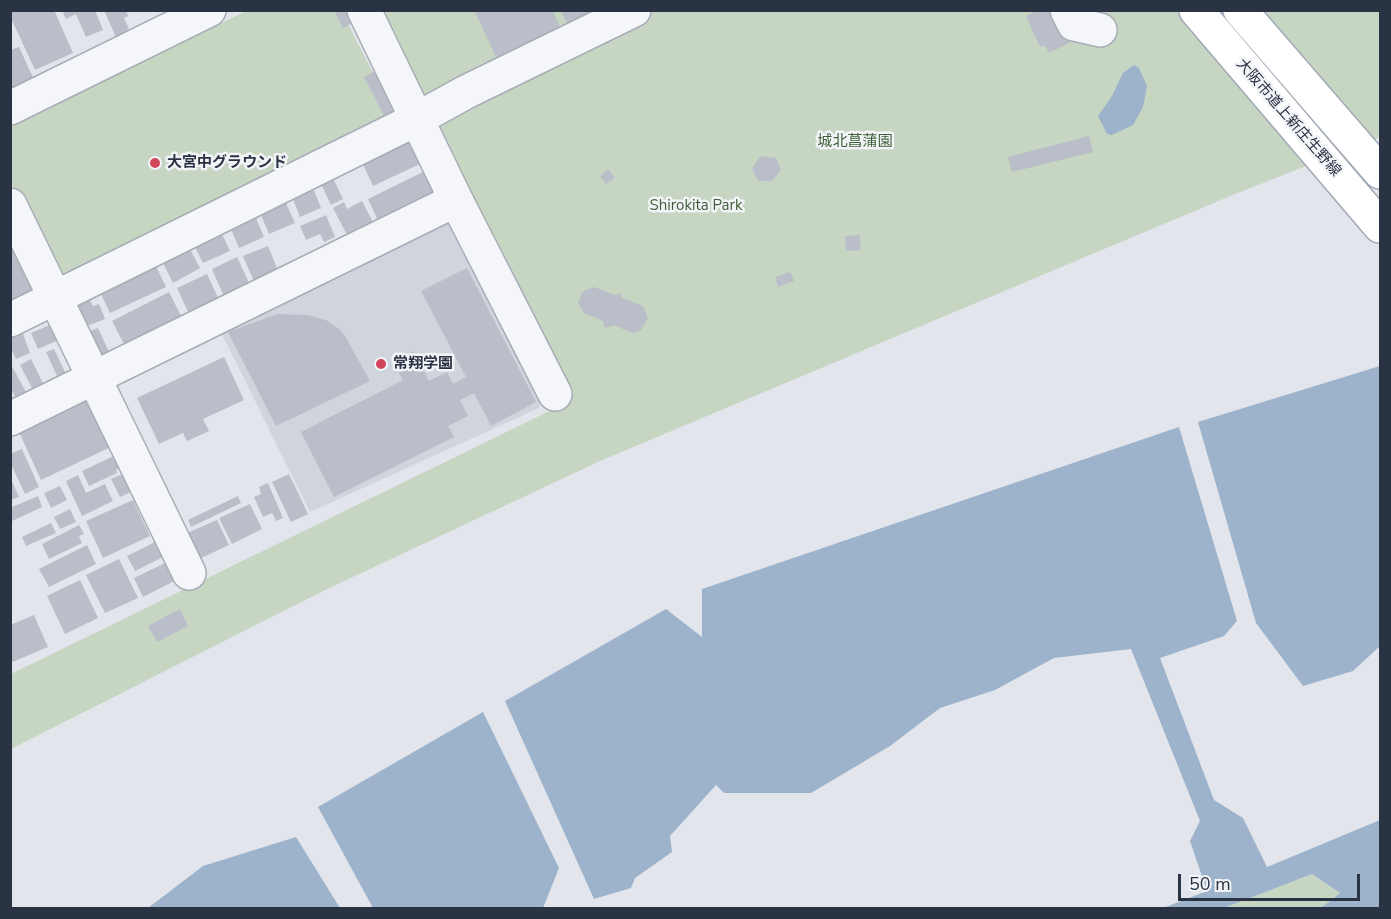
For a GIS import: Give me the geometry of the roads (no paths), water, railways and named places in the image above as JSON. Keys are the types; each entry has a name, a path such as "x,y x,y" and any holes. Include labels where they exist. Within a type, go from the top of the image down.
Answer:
{"main road":[{"name":"大阪市道上新庄生野線","path":"1196,10 1380,226"},
{"path":"1240,10 1380,172"}],"street":[{"path":"10,108 209,10"},
{"path":"364,10 456,200 555,394"},
{"path":"10,320 634,10"},
{"path":"1068,10 1074,24 1100,30"},
{"path":"10,419 456,200"},
{"path":"10,205 189,573"}],"water":[{"path":"1134,65 1139,68 1147,86 1143,107 1133,125 1112,135 1107,134 1098,116 1112,96 1123,73"},
{"path":"1380,366 1380,646 1353,671 1303,686 1256,623 1198,422"},
{"path":"1179,427 1237,621 1224,636 1160,658 1214,800 1243,818 1267,867 1380,820 1380,908 1321,908 1340,893 1312,874 1224,908 1163,908 1207,891 1190,841 1200,821 1131,649 1054,658 995,690 940,708 890,746 811,793 724,793 716,785 670,836 672,852 635,878 631,888 594,899 505,701 666,609 702,637 702,589"},
{"path":"483,712 559,868 543,908 373,908 318,807"},
{"path":"296,837 340,908 148,908 203,866"}],"place":[{"name":"大宮中グラウンド","path":"155,163"},
{"name":"常翔学園","path":"381,364"}],"park label":[{"name":"城北菖蒲園","path":"855,142"},
{"name":"Shirokita Park","path":"696,206"}]}
